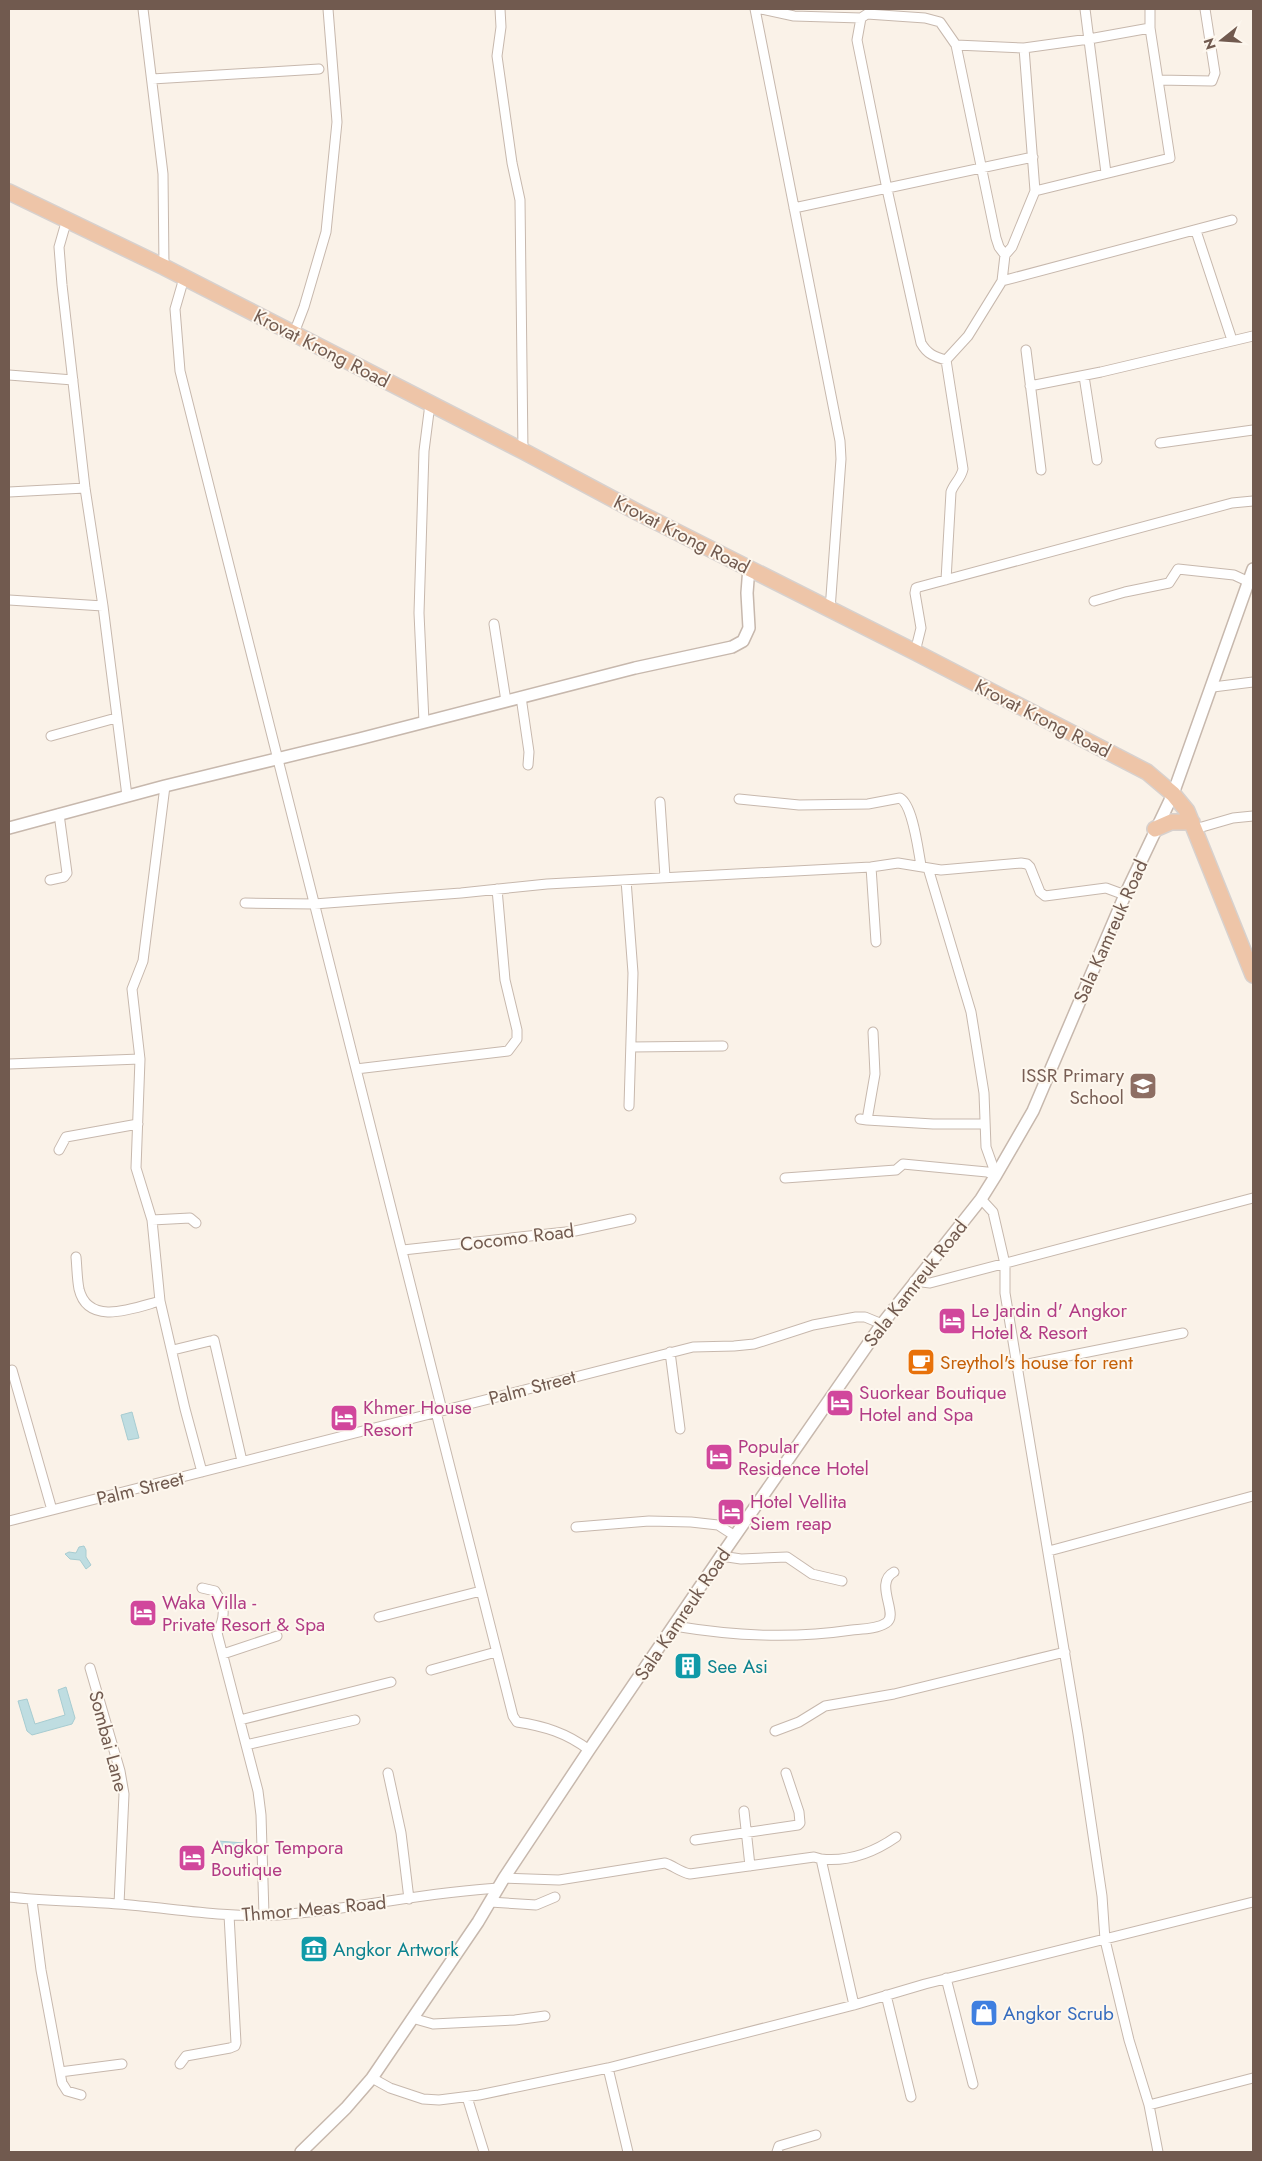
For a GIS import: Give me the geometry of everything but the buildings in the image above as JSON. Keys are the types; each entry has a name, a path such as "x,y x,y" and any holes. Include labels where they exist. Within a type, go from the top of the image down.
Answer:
{"highway":[{"name":"Krovat Krong Road","path":"9,192 164,267 294,333 639,513 749,567 1147,772 1173,794 1193,825 1253,976"},
{"path":"1156,829 1171,822 1193,825"}],"street":[{"path":"143,9 163,174 164,267"},
{"path":"294,333 304,307 326,232 337,122 328,9"},
{"path":"500,9 501,27 496,56 512,163 520,200 523,451"},
{"path":"755,9 840,441 841,459 830,610"},
{"path":"761,9 794,16 865,14 925,18 940,22 956,45 996,238 999,247 1005,255"},
{"path":"1085,9 1106,173"},
{"path":"1035,191 1170,158 1150,28 1150,9"},
{"path":"1158,80 1212,81 1216,73 1205,9"},
{"path":"865,14 857,40 921,343 932,356 946,360"},
{"path":"956,45 1024,48 1150,28"},
{"path":"946,360 968,336 1002,281 1005,255 1012,248 1035,191 1024,48"},
{"path":"152,79 319,69"},
{"path":"794,208 1033,157"},
{"path":"67,220 59,247 85,488 127,796"},
{"path":"1002,281 1232,220"},
{"path":"1196,231 1232,340"},
{"path":"184,278 175,309 180,371 403,1250 481,1591 509,1703 516,1721 558,1732 568,1736 589,1750"},
{"path":"1030,386 1084,376 1253,336"},
{"path":"1026,350 1041,470"},
{"path":"946,360 963,469 960,479 953,486 951,492 946,580"},
{"path":"9,375 73,380"},
{"path":"1084,376 1097,460"},
{"path":"424,722 419,613 424,451 430,404"},
{"path":"1160,443 1253,430"},
{"path":"9,492 85,488"},
{"path":"915,652 921,628 915,593 916,588 1223,505 1253,501"},
{"path":"9,828 165,786 635,668 732,647 743,642 749,628 747,593 749,567"},
{"path":"1094,601 1169,583 1178,568 1234,575 1249,582"},
{"name":"Sala Kamreuk Road","path":"301,2152 346,2108 372,2078 589,1750 878,1322 980,1200 996,1175 1033,1111 1125,895 1173,794 1253,570"},
{"path":"9,600 102,606"},
{"path":"494,624 506,701"},
{"path":"1212,687 1253,682"},
{"path":"521,697 529,752 528,765"},
{"path":"51,736 116,718"},
{"path":"165,786 142,961 132,988 140,1059 136,1168 152,1220 160,1301 202,1472"},
{"path":"739,799 799,805 825,805 868,804 900,798 905,803 910,813 924,867 971,1012 984,1093 986,1147 996,1175"},
{"path":"660,802 666,877"},
{"path":"50,880 64,877 67,872 59,814"},
{"path":"1193,825 1253,816"},
{"path":"245,903 314,904 461,893 547,884 871,867 898,863 941,870 1021,863 1027,864 1030,867 1040,892 1045,896 1106,888 1125,895"},
{"path":"871,867 876,942"},
{"path":"626,880 633,973 629,1106"},
{"path":"356,1069 508,1051 513,1045 517,1039 517,1030 505,980 497,889"},
{"path":"873,1032 875,1074 864,1120 933,1124 984,1124"},
{"path":"631,1047 723,1046"},
{"path":"9,1064 140,1059"},
{"path":"59,1150 66,1137 138,1124"},
{"path":"784,1178 896,1170 903,1164 987,1172 996,1175"},
{"path":"914,1281 930,1284 1253,1198"},
{"path":"980,1200 993,1212 1005,1264 1005,1293 1065,1652 1102,1896 1105,1940 1129,2040 1149,2106 1158,2152"},
{"path":"152,1220 190,1218 196,1223"},
{"name":"Cocomo Road","path":"403,1250 574,1230 631,1220"},
{"path":"76,1257 79,1289 84,1301 101,1313 121,1311 160,1301"},
{"name":"Palm Street","path":"9,1521 670,1352 693,1347 754,1344 814,1325 865,1317 878,1322"},
{"path":"1018,1366 1183,1333"},
{"path":"173,1350 212,1340 242,1462"},
{"path":"670,1352 680,1429"},
{"path":"12,1370 52,1510"},
{"path":"1049,1551 1253,1496"},
{"path":"576,1527 649,1521 691,1522 718,1525 735,1536"},
{"path":"721,1556 741,1559 787,1558 812,1574 842,1581"},
{"path":"674,1626 728,1634 768,1637 824,1634 870,1628 886,1623 889,1620 885,1581 888,1575 894,1572"},
{"path":"202,1588 215,1591 221,1601 224,1619 217,1633 240,1720 260,1808 264,1915"},
{"path":"379,1617 481,1591"},
{"path":"223,1654 277,1636"},
{"path":"431,1670 496,1652"},
{"path":"775,1731 799,1722 825,1706 894,1694 1065,1652"},
{"name":"Sombai Lane","path":"90,1668 120,1770 124,1794 119,1897"},
{"path":"240,1720 391,1682"},
{"path":"246,1745 356,1720"},
{"path":"388,1773 401,1834 409,1899"},
{"path":"695,1840 792,1827 800,1823 799,1812 786,1773"},
{"path":"744,1811 750,1866"},
{"name":"Thmor Meas Road","path":"9,1898 32,1900 119,1897 228,1915 321,1912 501,1883 559,1880 665,1863 675,1866 682,1873 690,1874 814,1857 842,1860 869,1853 896,1837"},
{"path":"821,1859 854,2005"},
{"path":"490,1902 536,1905 555,1897"},
{"path":"32,1900 41,1970 62,2083 67,2091 81,2095"},
{"path":"372,2078 390,2088 423,2099 467,2097 608,2068 854,2005 946,1978 1253,1902"},
{"path":"180,2064 186,2056 230,2048 235,2046 236,2043 228,1915"},
{"path":"946,1978 973,2084"},
{"path":"886,1995 911,2098"},
{"path":"412,2018 433,2024 516,2020 545,2016"},
{"path":"60,2072 122,2064"},
{"path":"608,2068 628,2152"},
{"path":"1149,2106 1253,2078"},
{"path":"467,2097 484,2152"},
{"path":"777,2152 779,2146 816,2135"}],"water":[{"path":"132,1412 139,1438 128,1440 121,1415"},
{"path":"84,1546 86,1557 91,1565 86,1569 80,1560 70,1559 65,1554 69,1552 76,1553 79,1547"},
{"path":"66,1687 75,1718 72,1724 32,1735 27,1731 18,1701 27,1699 35,1724 65,1715 58,1690"},
{"path":"218,1841 244,1843 244,1850 218,1849"}],"place":[{"name":"ISSR Primary School","path":"1143,1086"},
{"name":"Le Jardin d' Angkor Hotel & Resort","path":"952,1321"},
{"name":"Sreythol's house for rent","path":"921,1362"},
{"name":"Suorkear Boutique Hotel and Spa","path":"840,1403"},
{"name":"Khmer House Resort","path":"344,1418"},
{"name":"Popular Residence Hotel","path":"719,1457"},
{"name":"Hotel Vellita Siem reap","path":"731,1512"},
{"name":"Waka Villa - Private Resort & Spa","path":"143,1613"},
{"name":"See Asi","path":"688,1666"},
{"name":"Angkor Tempora Boutique","path":"192,1858"},
{"name":"Angkor Artwork","path":"314,1949"},
{"name":"Angkor Scrub","path":"984,2013"}]}
